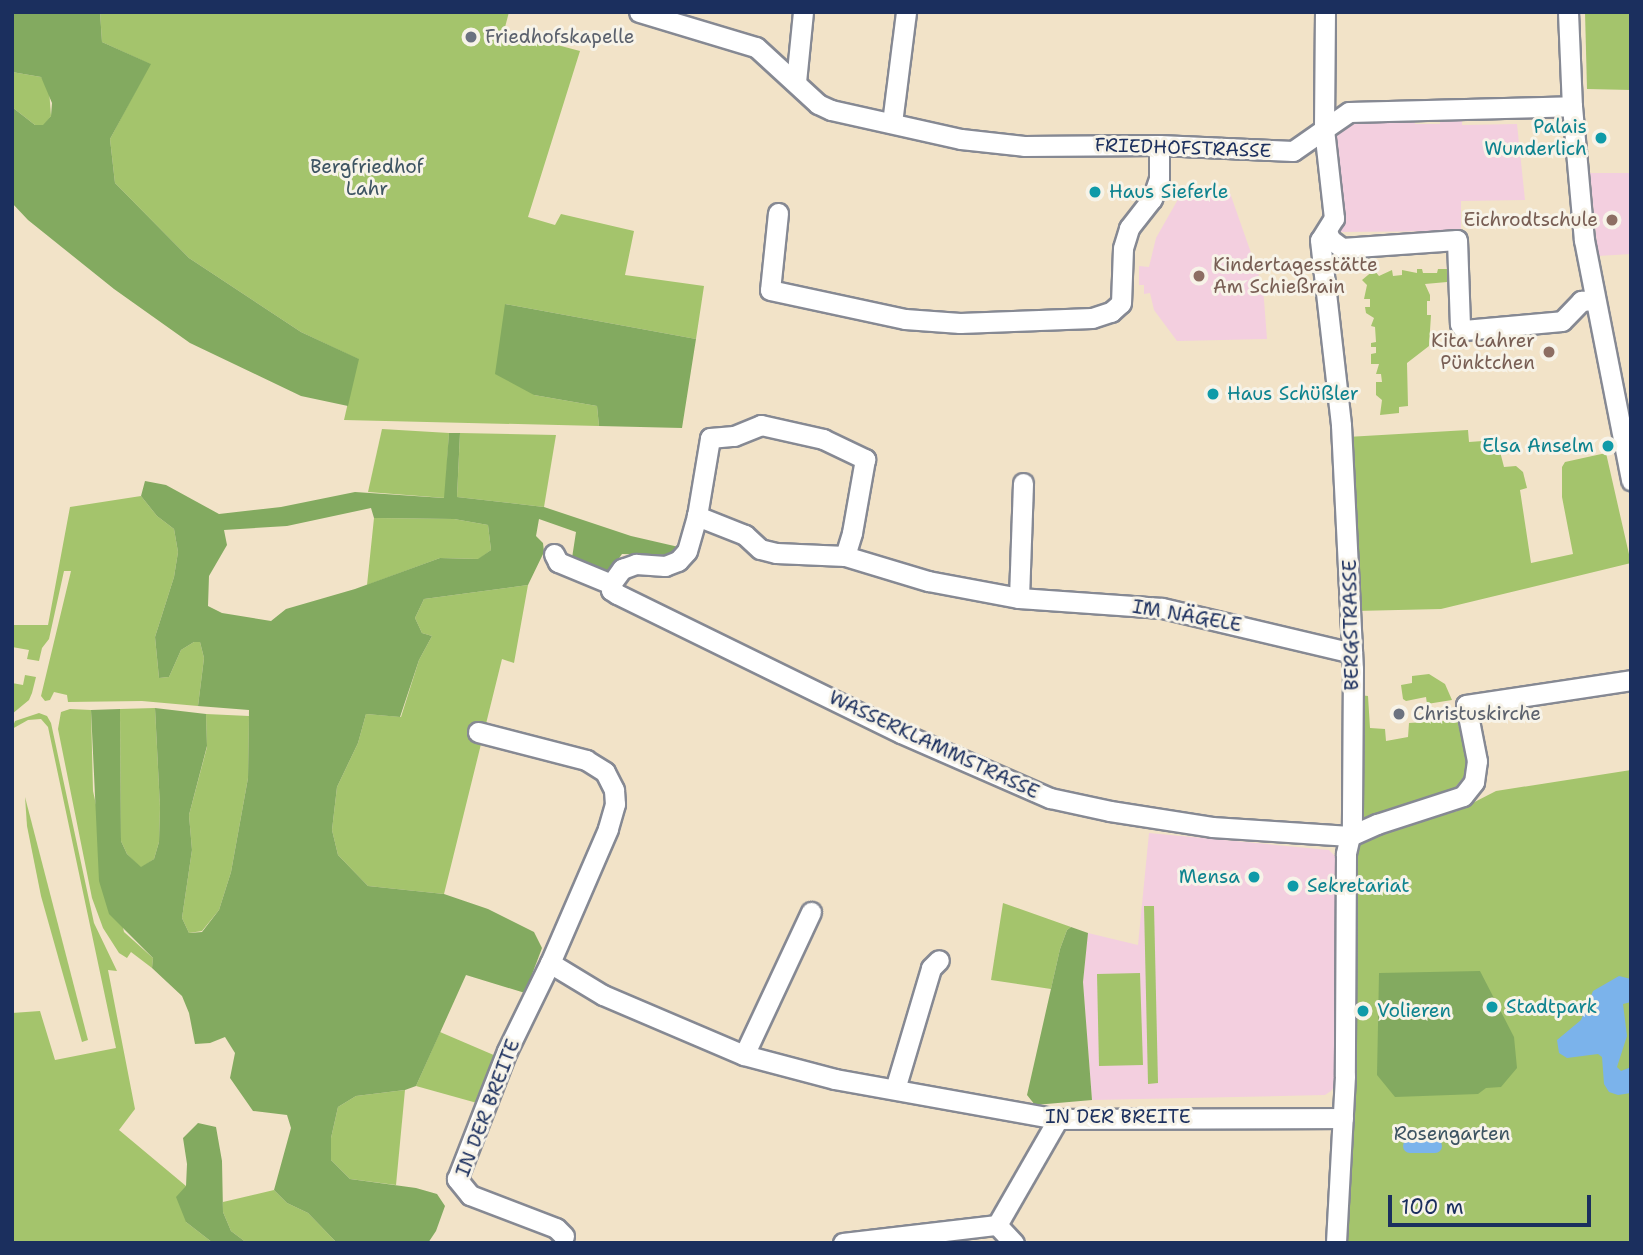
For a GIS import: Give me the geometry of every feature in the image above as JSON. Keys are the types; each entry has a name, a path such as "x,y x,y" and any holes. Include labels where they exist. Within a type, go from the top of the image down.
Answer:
{"street":[{"name":"FRIEDHOFSTRASSE","path":"639,12 686,18 755,47 818,104 831,110 961,139 1024,146 1159,145 1293,151 1349,112 1572,106"},
{"path":"796,82 803,12"},
{"path":"892,123 906,12"},
{"name":"BERGSTRASSE","path":"1325,12 1324,129 1334,218 1320,240 1341,425 1352,653 1350,836 1346,855 1347,999 1336,1243"},
{"path":"1568,12 1572,106 1584,240 1593,300 1631,480"},
{"path":"778,213 770,290 905,319 960,323 1092,318 1111,312 1121,303 1123,247 1129,228 1152,199 1158,179 1159,145"},
{"path":"1327,231 1330,239 1342,248 1457,240 1460,324 1464,330 1562,321 1581,301 1593,300"},
{"path":"611,583 622,569 636,564 665,566 678,561 687,551 697,516 710,438 734,436 761,425 823,439 865,458 845,556"},
{"path":"1019,598 1023,482"},
{"name":"IM NÄGELE","path":"697,516 745,535 760,549 776,553 845,556 928,581 1019,598 1163,608 1352,653"},
{"name":"WASSERKLAMMSTRASSE","path":"554,554 558,562 611,583 611,590 617,594 901,733 1050,798 1110,811 1212,827 1350,836"},
{"path":"1350,836 1377,824 1463,796 1474,782 1477,761 1466,705 1631,680"},
{"name":"IN DER BREITE","path":"478,732 586,760 604,772 614,790 615,804 608,829 550,963 507,1051 457,1179 470,1195 556,1228 564,1236"},
{"path":"744,1055 811,912"},
{"path":"895,1089 932,968 939,960"},
{"name":"IN DER BREITE","path":"550,963 603,995 744,1055 835,1079 1058,1119 1343,1118"},
{"path":"997,1225 1058,1119"},
{"path":"843,1243 997,1225"},
{"path":"997,1225 1014,1243"}],"shaded area":[{"path":"1440,114 1462,114 1462,125 1517,124 1525,200 1461,201 1461,231 1339,232 1334,139 1336,131 1345,122 1414,115 1415,124 1440,124"},
{"name":"Eichrodtschule","path":"1590,173 1631,173 1631,254 1598,256"},
{"name":"Kindertagesstätte Am Schießrain","path":"1230,193 1263,287 1267,339 1177,341 1154,310 1150,293 1144,294 1144,285 1139,285 1139,266 1149,267 1156,238 1181,194"},
{"path":"1149,833 1329,850 1335,856 1335,1086 1331,1091 1325,1095 1092,1100 1083,982 1088,933 1138,945"}],"green space":[{"path":"12,12 100,12 102,42 151,64 110,139 115,183 189,258 301,332 359,359 348,406 301,396 190,343 114,289 28,220 12,203 12,107 35,125 43,125 51,116 52,103 41,77 12,72"},
{"name":"Bergfriedhof Lahr","path":"100,12 509,12 504,31 580,51 528,217 555,225 561,214 634,231 625,275 704,286 696,339 505,304 534,395 597,406 599,426 344,420 358,359 301,332 189,258 115,183 110,139 150,64 102,42"},
{"path":"1585,12 1631,12 1631,90 1587,89"},
{"path":"12,72 41,77 49,89 51,116 44,125 35,125 12,107"},
{"path":"1417,269 1422,269 1423,273 1437,273 1438,269 1447,269 1447,282 1425,284 1430,295 1430,301 1427,301 1427,315 1431,315 1429,346 1407,363 1408,406 1399,407 1399,413 1380,415 1382,400 1376,395 1376,382 1382,382 1381,374 1376,374 1379,364 1371,364 1371,354 1376,353 1376,347 1371,347 1371,343 1376,342 1375,327 1371,326 1374,318 1366,313 1365,307 1370,307 1370,299 1364,299 1367,285 1362,280 1374,270 1379,276 1392,270 1393,276 1402,275 1402,270 1417,273"},
{"path":"505,304 696,339 682,428 599,426 597,406 534,395 495,374"},
{"path":"382,429 449,433 445,498 368,492"},
{"path":"1468,430 1469,442 1497,440 1504,467 1516,466 1523,472 1527,488 1520,490 1531,563 1573,554 1562,497 1562,467 1565,462 1606,453 1631,563 1441,609 1355,611 1347,437"},
{"path":"449,433 460,433 457,497 544,507 631,536 683,548 671,555 622,554 607,575 572,558 576,532 539,519 536,536 543,543 544,552 528,585 424,599 415,618 422,633 432,636 419,660 400,717 366,714 358,743 337,787 332,830 338,855 368,886 444,894 488,909 534,932 542,948 525,993 466,975 416,1086 405,1090 356,1096 338,1107 331,1138 331,1160 350,1179 416,1188 437,1194 445,1206 436,1231 428,1243 337,1243 308,1213 287,1203 274,1190 291,1128 287,1115 253,1111 230,1078 235,1053 225,1037 210,1043 195,1044 189,1013 182,996 152,968 153,958 109,914 99,881 91,710 120,709 121,841 127,854 141,867 154,859 159,842 155,708 206,714 207,746 189,815 192,850 182,918 189,933 202,932 219,910 231,872 248,778 249,710 198,706 204,658 200,642 194,642 181,650 169,677 159,678 155,637 174,577 178,552 174,529 157,516 141,496 145,481 166,485 219,514 281,507 355,492 444,498","holes":["371,508 374,518 454,519 488,525 491,550 478,559 440,558 355,589 286,609 271,621 222,613 208,606 209,576 227,545 224,530 287,526"]},
{"path":"460,433 556,435 544,507 457,497"},
{"path":"141,496 157,516 174,529 178,552 174,577 155,637 159,678 169,677 181,650 194,642 200,642 204,658 198,706 142,701 68,702 67,695 54,692 50,700 45,701 41,696 71,571 64,571 49,639 42,648 39,661 27,659 29,650 12,647 12,625 48,625 70,507"},
{"path":"374,518 454,519 488,525 491,550 479,559 440,558 367,585"},
{"path":"528,585 514,663 502,659 444,894 368,886 338,855 332,830 337,787 358,743 366,714 401,717 419,660 432,636 422,633 415,618 424,599"},
{"path":"1429,674 1445,684 1452,700 1427,704 1426,697 1406,701 1403,699 1401,685 1412,683 1412,676"},
{"path":"25,675 36,677 32,693 29,700 12,714 12,683 23,685"},
{"path":"1359,695 1368,696 1370,728 1385,729 1386,741 1408,737 1409,723 1457,720 1467,756 1465,775 1454,789 1359,822"},
{"path":"155,708 159,842 154,859 141,868 127,854 121,841 120,709"},
{"path":"70,709 91,710 93,791 124,932 153,958 152,968 131,952 127,958 119,953 103,928 92,898 58,729 61,712"},
{"path":"39,713 47,716 51,723 94,923 117,971 108,970 135,1109 119,1130 186,1186 186,1222 213,1243 12,1243 12,1013 40,1011 55,1060 116,1048 48,727 41,719 28,720 12,729 15,721"},
{"path":"206,714 249,716 248,778 231,872 219,910 202,931 189,933 182,918 192,850 189,815 207,747"},
{"name":"Stadtpark","path":"1631,770 1631,1243 1343,1243 1352,1076 1357,846 1366,836 1457,811 1496,791"},
{"path":"25,797 88,1040 82,1042 41,896 27,826"},
{"path":"1003,903 1071,927 1067,930 1060,949 1051,989 991,980"},
{"path":"1144,906 1154,906 1158,1083 1148,1084"},
{"path":"1071,927 1088,933 1083,982 1092,1100 1035,1105 1027,1095 1060,949 1067,930"},
{"path":"1480,971 1514,1037 1517,1068 1501,1087 1486,1088 1478,1094 1395,1097 1377,1075 1379,973"},
{"path":"1140,973 1143,1065 1099,1066 1097,974"},
{"path":"440,1032 496,1056 477,1103 416,1086"},
{"path":"405,1090 396,1185 350,1179 331,1160 331,1138 338,1107 356,1096"},
{"path":"198,1123 216,1127 222,1161 223,1212 231,1231 247,1243 213,1243 186,1222 176,1197 186,1186 187,1164 183,1138"},
{"path":"274,1190 287,1203 308,1213 337,1243 247,1243 231,1231 223,1212 223,1202"}],"water":[{"path":"1619,976 1631,979 1631,1002 1623,1004 1627,1036 1617,1067 1621,1071 1631,1067 1631,1093 1618,1095 1609,1092 1604,1084 1602,1057 1598,1054 1567,1058 1559,1053 1557,1040 1581,1020 1593,991"}],"waterway":[{"path":"1410,1146 1435,1146"}],"place":[{"name":"Friedhofskapelle","path":"471,37"},
{"name":"Palais Wunderlich","path":"1601,138"},
{"name":"Haus Sieferle","path":"1095,192"},
{"name":"Eichrodtschule","path":"1612,220"},
{"name":"Kindertagesstätte Am Schießrain","path":"1199,276"},
{"name":"Kita Lahrer Pünktchen","path":"1549,352"},
{"name":"Haus Schüßler","path":"1213,394"},
{"name":"Elsa Anselm","path":"1608,446"},
{"name":"Christuskirche","path":"1399,714"},
{"name":"Mensa","path":"1254,877"},
{"name":"Sekretariat","path":"1293,886"},
{"name":"Stadtpark","path":"1492,1007"},
{"name":"Volieren","path":"1363,1011"}],"park label":[{"name":"Rosengarten","path":"1452,1134"}]}
